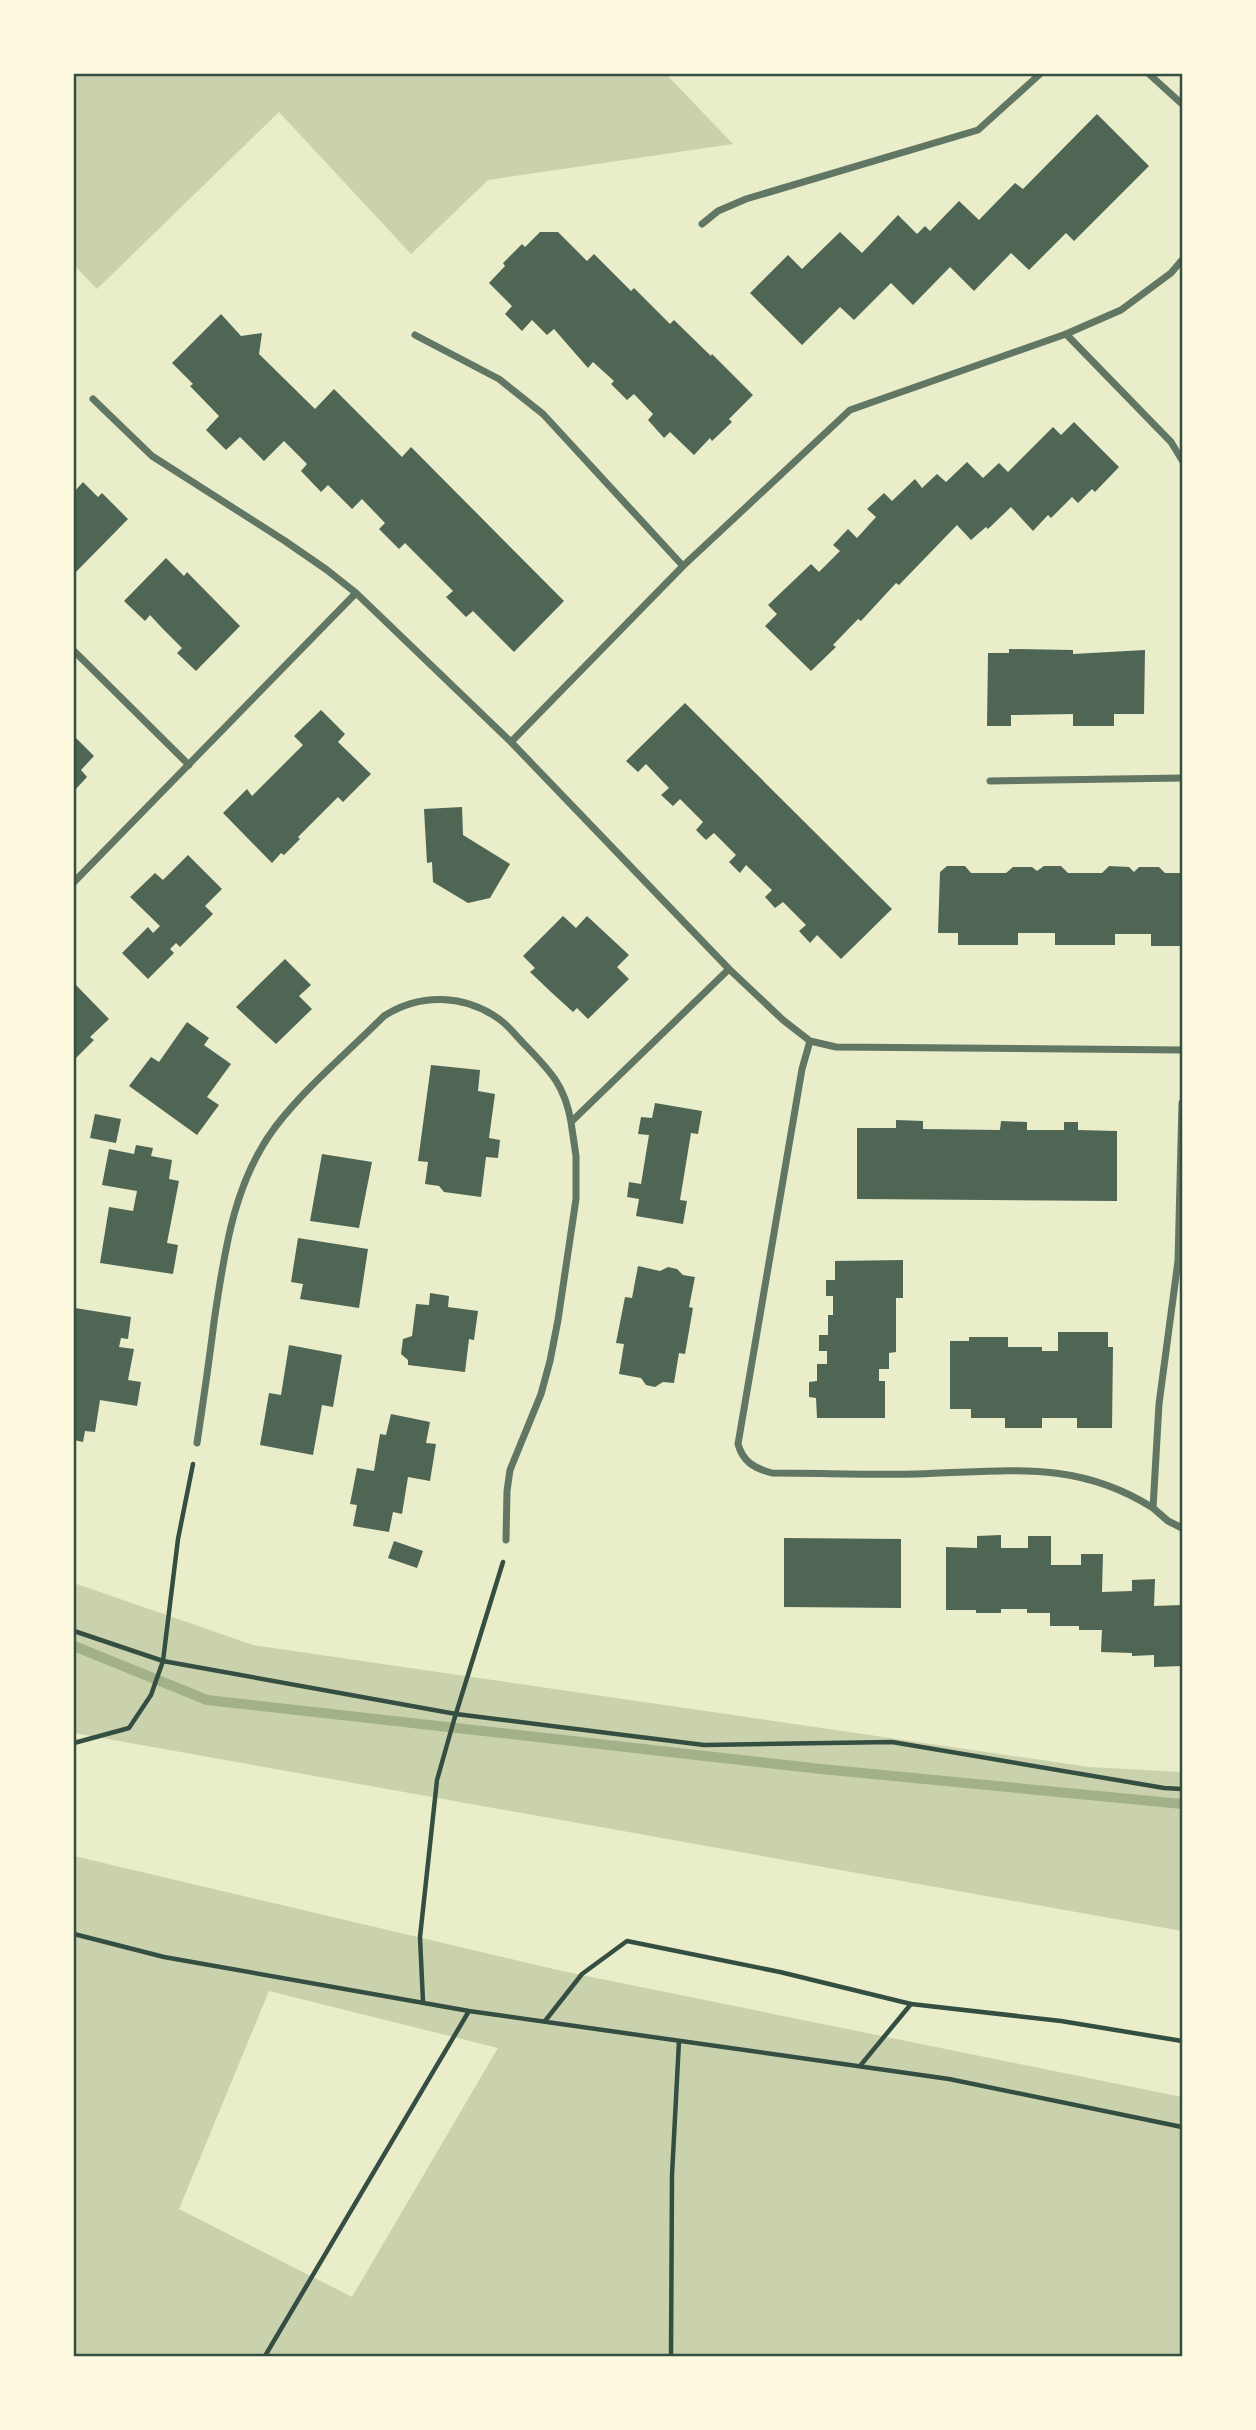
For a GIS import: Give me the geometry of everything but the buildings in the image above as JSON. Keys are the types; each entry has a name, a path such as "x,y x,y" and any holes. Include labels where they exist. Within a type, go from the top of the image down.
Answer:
{"street":[{"path":"702,225 718,211 746,199 978,130 1040,74"},
{"path":"1149,74 1182,104"},
{"path":"511,742 683,566 850,410 1066,334 1121,310 1163,279 1182,261"},
{"path":"1066,334 1171,442 1182,460"},
{"path":"415,335 499,379 543,414 683,566"},
{"path":"93,399 152,456 285,541 356,593 511,742 729,969 783,1020 810,1041 836,1047 1182,1050"},
{"path":"74,882 356,593"},
{"path":"74,652 189,765"},
{"path":"990,780 1182,778"},
{"path":"571,1122 729,969"},
{"path":"197,1443 232,1218 261,1150 275,1127 384,1016 401,1005 441,998 473,1005 500,1020 554,1074 568,1102 577,1178 550,1361 541,1394 510,1470 506,1540"},
{"path":"810,1041 802,1069 740,1420 738,1444 741,1455 760,1470 772,1473 916,1474 1004,1469 1090,1478 1134,1496 1182,1528"},
{"path":"1153,1508 1159,1404 1178,1261 1182,1103"}],"path":[{"path":"74,1743 129,1728 151,1695 163,1661 178,1539 197,1443"},
{"path":"423,2002 420,1937 437,1780 506,1554 506,1540"},
{"path":"74,1631 163,1661 455,1717 704,1745 892,1742 1182,1789"},
{"path":"74,1934 164,1957 469,2011 948,2079 1182,2127"},
{"path":"544,2022 582,1973 627,1941 780,1972 911,2004 1061,2021 1182,2041"},
{"path":"860,2066 911,2004"},
{"path":"265,2357 469,2011"},
{"path":"671,2357 671,2175 679,2041"}],"green space":[{"path":"74,74 666,74 733,144 488,180 411,254 279,112 97,289 74,265"},
{"path":"74,1583 253,1645 1089,1767 1182,1772 1182,1931 74,1733"},
{"path":"74,1856 562,1971 1182,2097 1182,2356 74,2356","holes":["269,1991 498,2048 352,2297 179,2209"]}],"waterway":[{"path":"74,1646 207,1700 821,1769 1182,1804"}]}
